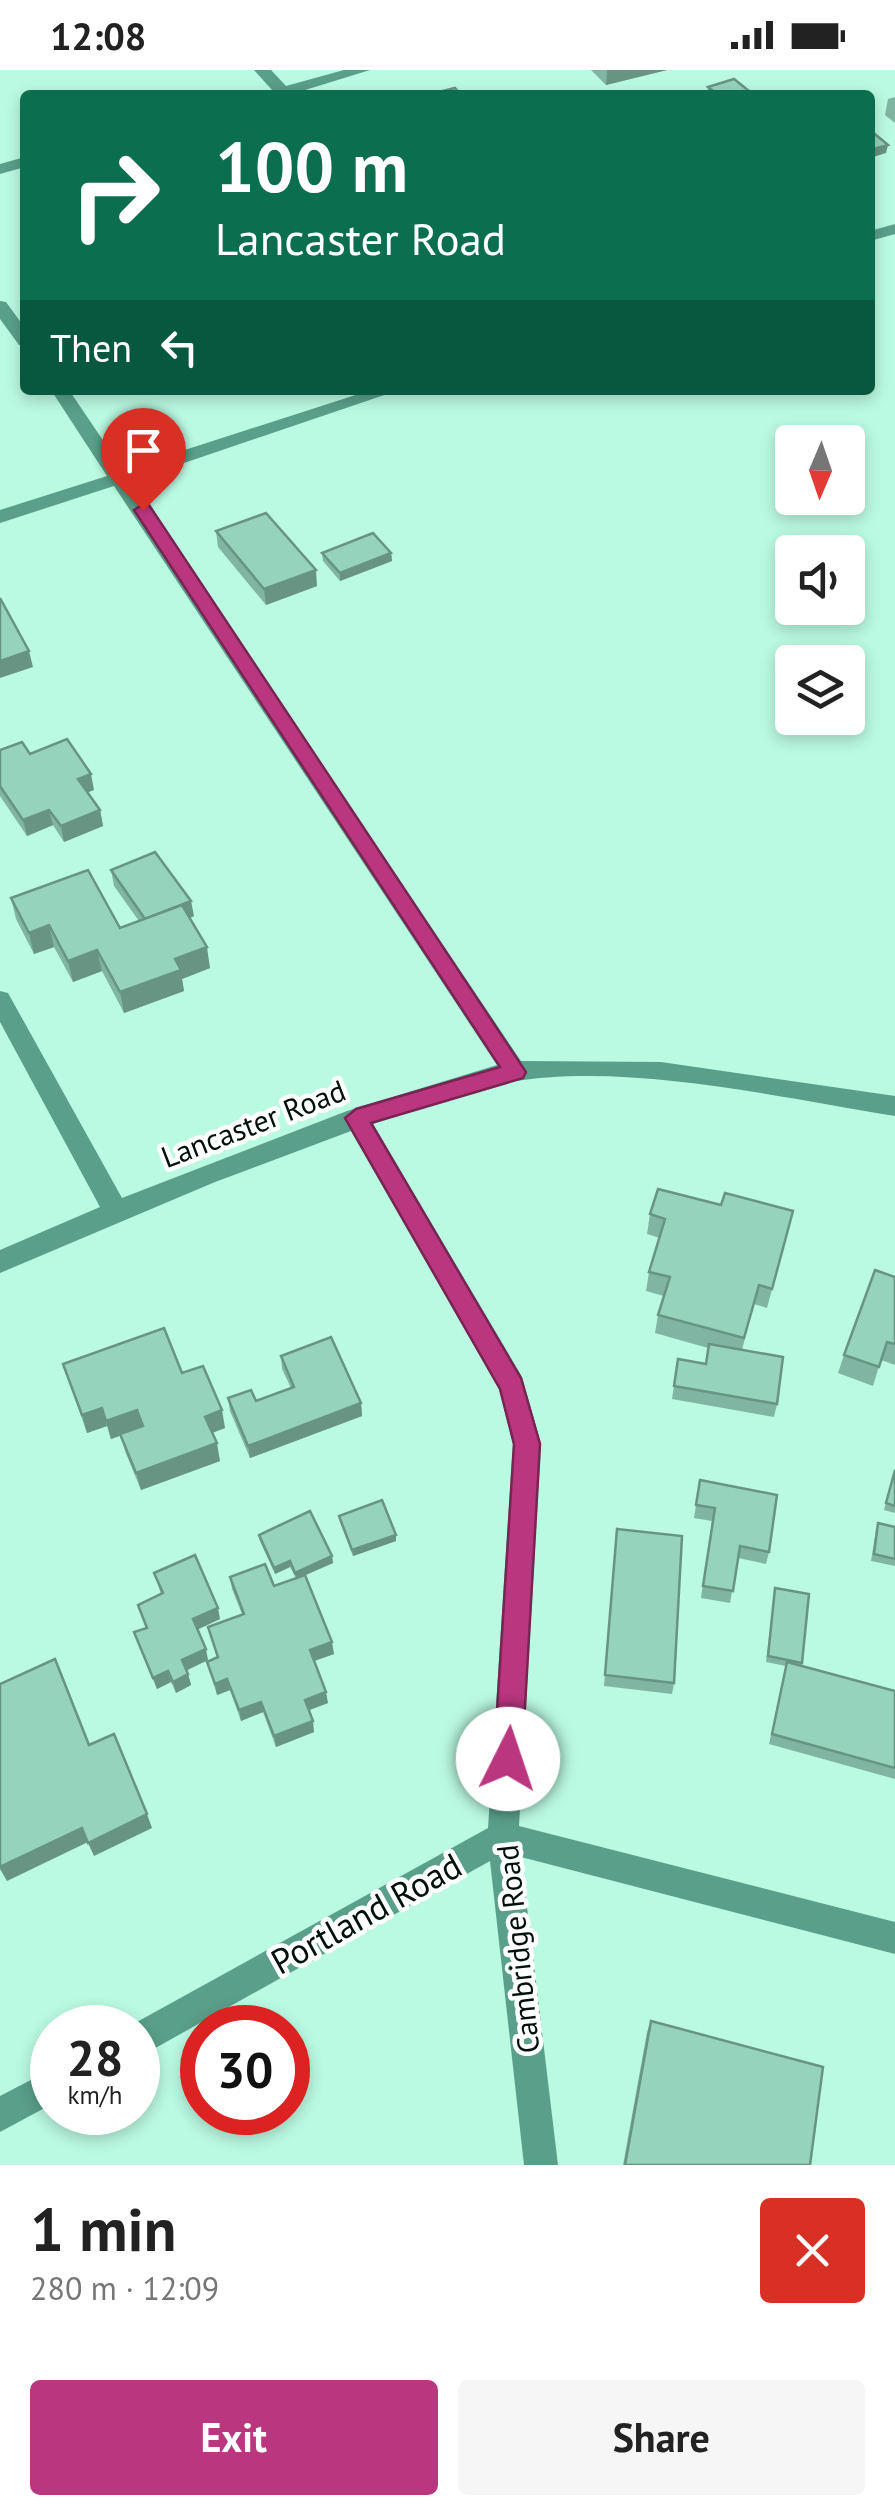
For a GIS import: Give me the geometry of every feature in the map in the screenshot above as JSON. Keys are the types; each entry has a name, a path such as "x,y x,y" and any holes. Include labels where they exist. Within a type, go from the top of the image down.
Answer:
{"street":[{"path":"288,90 362,70"},
{"path":"0,306 20,334"},
{"path":"64,395 515,1072"},
{"path":"0,517 374,395"},
{"path":"0,1000 116,1210"},
{"name":"Lancaster Road","path":"0,1262 116,1210 356,1118 515,1072 618,1069 692,1075 895,1106"},
{"name":"Cambridge Road","path":"356,1118 512,1386 527,1444 503,1838 541,2165"},
{"path":"503,1838 895,1938"},
{"name":"Portland Road","path":"160,2027 503,1838"},
{"path":"0,2115 30,2098"}],"building":[{"path":"734,79 748,90 712,90 708,87"},
{"path":"875,134 888,145 875,149"},
{"path":"266,513 316,570 264,589 216,531"},
{"path":"373,533 391,553 340,573 322,553"},
{"path":"0,598 29,651 0,661"},
{"path":"67,739 91,774 78,779 100,810 61,826 49,810 23,820 0,786 0,750 22,742 30,754"},
{"path":"155,852 191,901 145,919 111,870"},
{"path":"88,870 120,928 182,905 207,947 175,959 181,970 120,992 97,950 68,961 49,925 29,933 11,898"},
{"path":"658,1189 721,1205 725,1193 793,1211 772,1289 759,1285 744,1338 658,1315 670,1277 649,1272 665,1219 650,1214"},
{"path":"875,1270 895,1277 895,1344 887,1342 879,1367 844,1355"},
{"path":"164,1328 182,1373 203,1366 222,1410 205,1417 217,1443 136,1473 120,1434 143,1426 137,1410 106,1421 102,1408 82,1415 63,1364"},
{"path":"331,1337 361,1403 248,1446 228,1398 251,1390 256,1401 294,1387 281,1356"},
{"path":"709,1344 783,1357 777,1404 674,1386 678,1359 706,1364"},
{"path":"895,1470 895,1506 886,1503"},
{"path":"700,1480 777,1495 769,1552 740,1546 733,1591 703,1586 715,1508 696,1505"},
{"path":"382,1500 396,1535 352,1550 339,1516"},
{"path":"310,1511 332,1556 295,1573 290,1561 274,1568 259,1535"},
{"path":"878,1523 895,1527 895,1559 874,1554"},
{"path":"617,1529 682,1536 674,1683 605,1675"},
{"path":"195,1555 218,1608 193,1619 206,1649 182,1660 188,1674 173,1682 168,1671 153,1678 134,1632 147,1628 138,1605 163,1593 154,1573"},
{"path":"265,1564 274,1586 305,1575 332,1642 310,1650 326,1692 305,1700 313,1721 274,1736 261,1702 239,1710 227,1679 215,1684 207,1662 218,1657 208,1627 244,1614 230,1577"},
{"path":"775,1588 809,1594 802,1663 768,1656"},
{"path":"55,1659 89,1745 114,1734 147,1814 88,1843 82,1828 0,1867 0,1684"},
{"path":"787,1662 895,1691 895,1768 772,1734"},
{"path":"651,2021 823,2067 810,2165 625,2165"}],"route":[{"path":"143,510 515,1072 356,1118 512,1386 527,1444 508,1759"}]}
